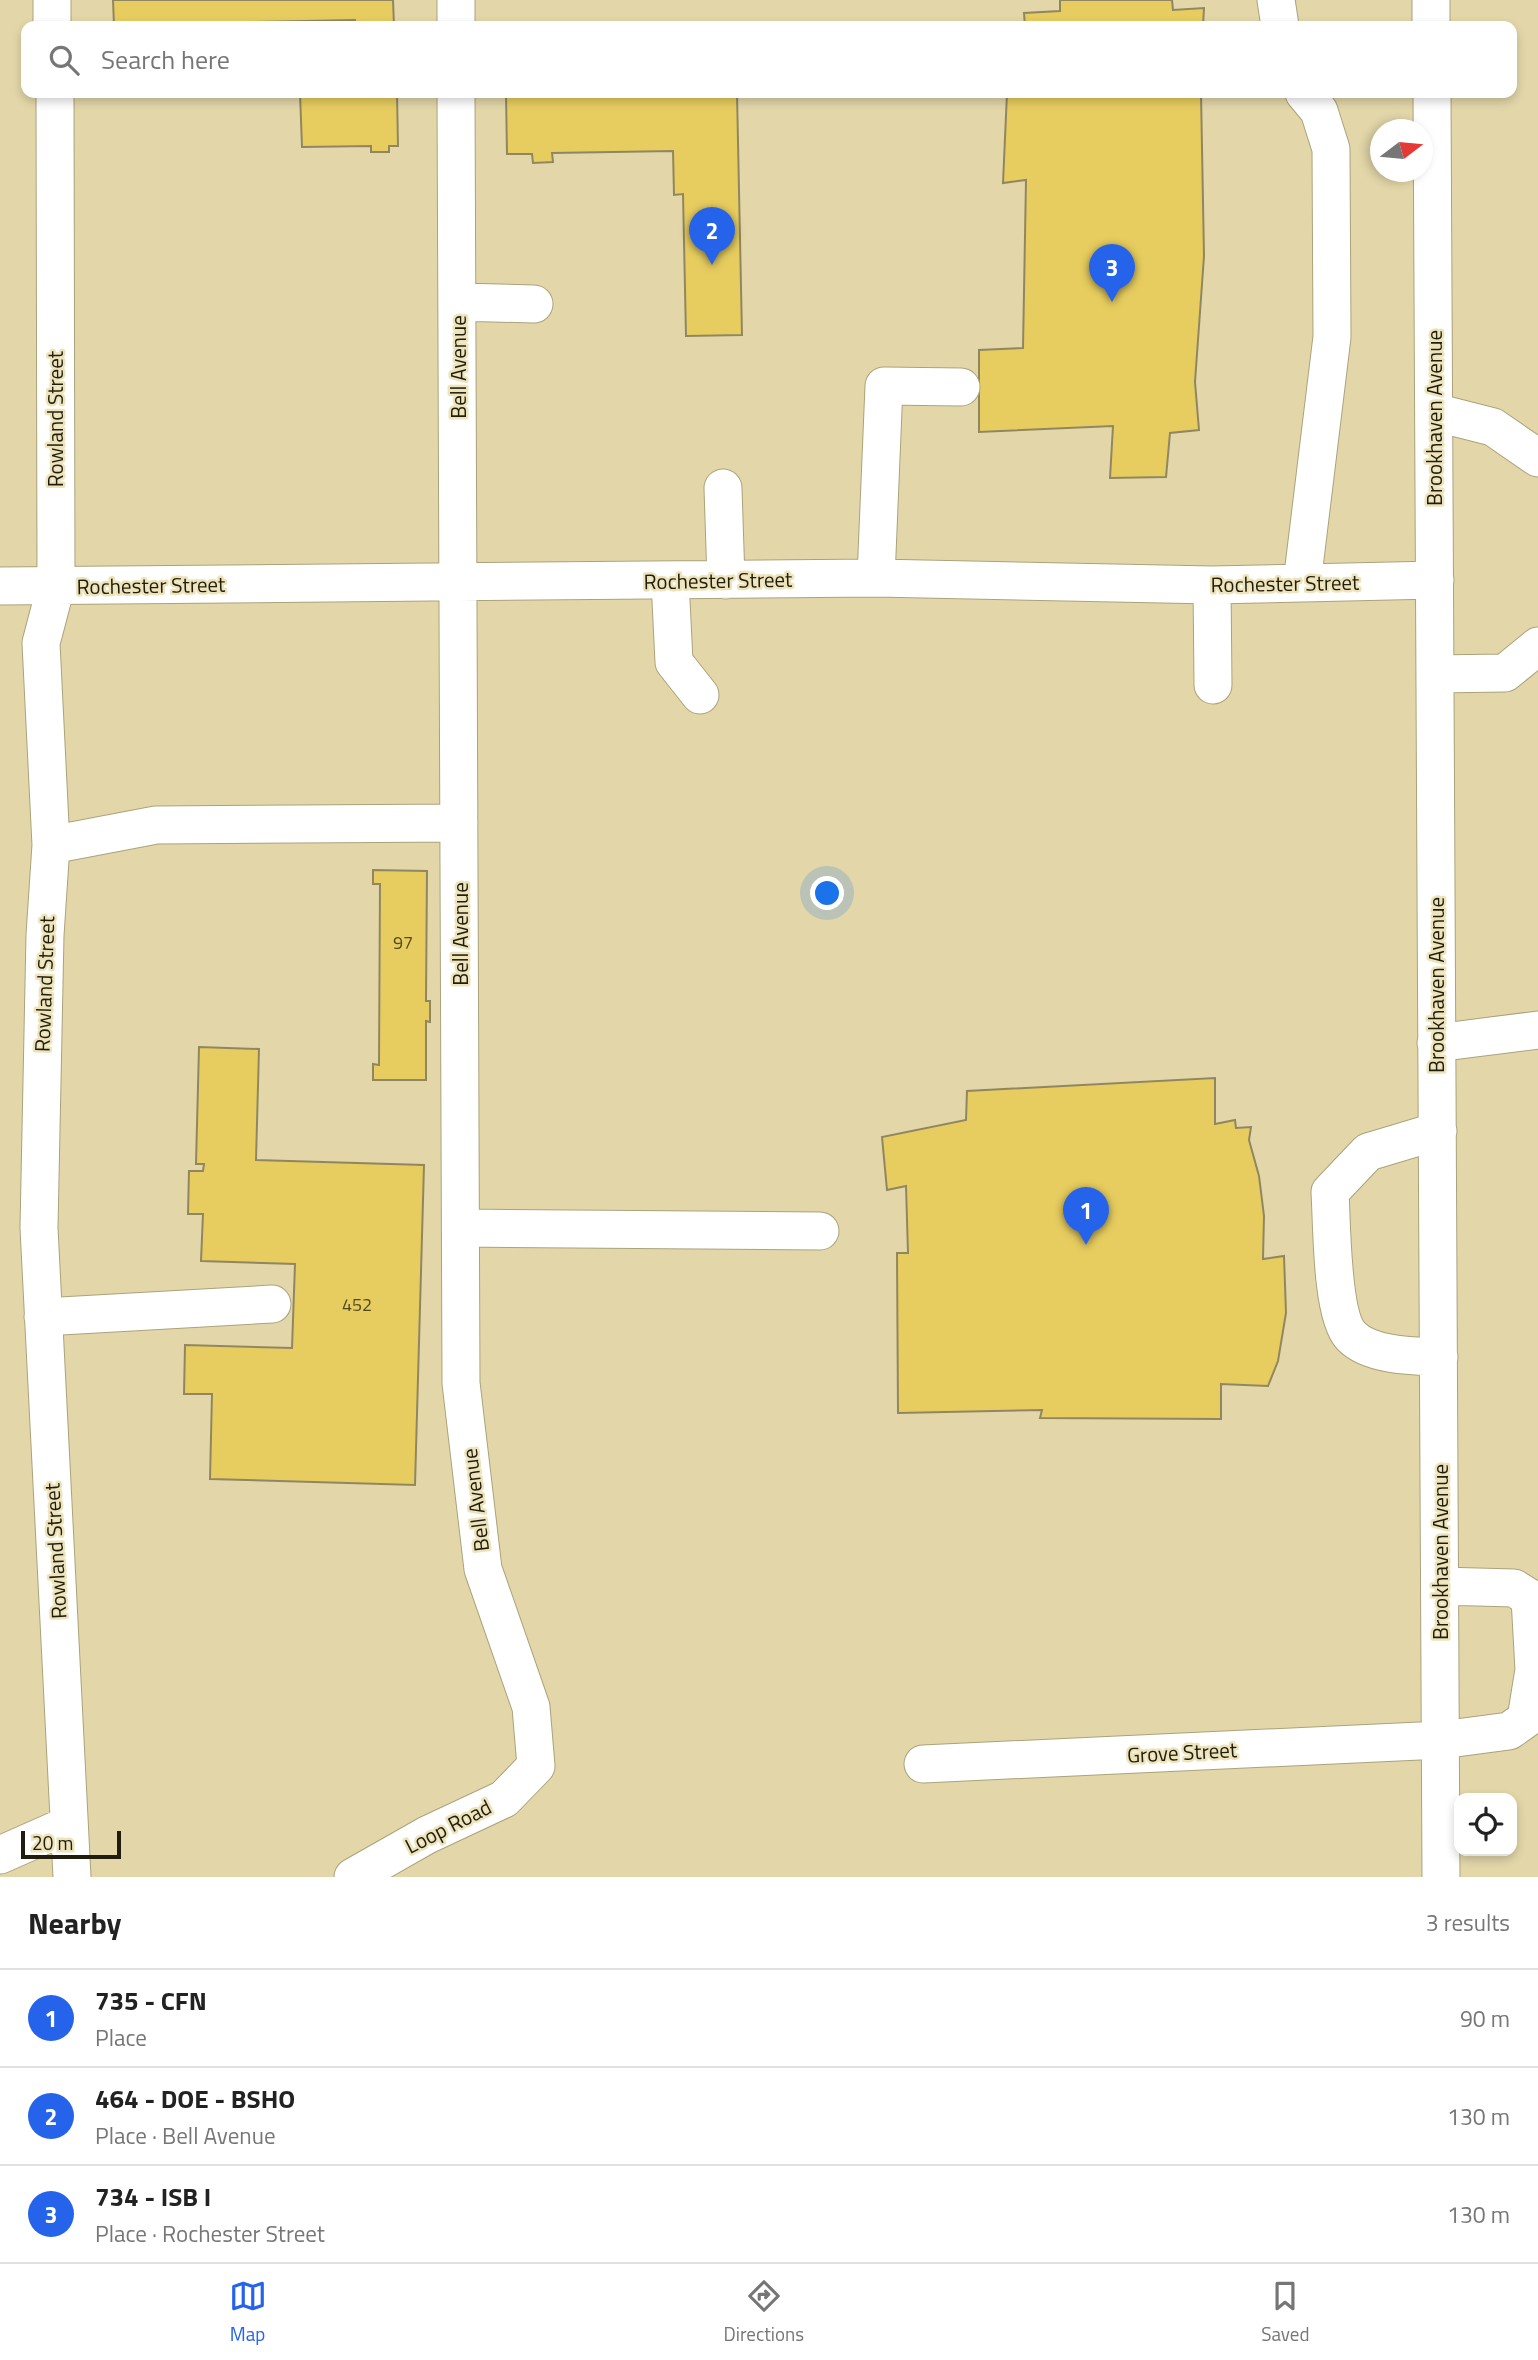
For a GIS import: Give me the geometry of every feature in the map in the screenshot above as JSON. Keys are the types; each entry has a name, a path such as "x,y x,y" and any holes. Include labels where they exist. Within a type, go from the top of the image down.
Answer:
{"street":[{"path":"51,0 52,21"},
{"path":"456,0 456,21"},
{"path":"1276,0 1279,21"},
{"path":"1431,0 1431,21"},
{"name":"Rowland Street","path":"55,98 56,586 41,643 51,845 45,935 39,1214 72,1877"},
{"name":"Bell Avenue","path":"456,98 461,1383 483,1569 531,1707 537,1766"},
{"path":"1302,583 1332,337 1332,149 1319,111 1308,98"},
{"name":"Brookhaven Avenue","path":"1432,98 1441,1877"},
{"path":"457,302 534,304"},
{"path":"876,578 884,386 961,387"},
{"path":"1434,412 1493,427 1538,458"},
{"path":"723,488 726,580"},
{"name":"Rochester Street","path":"0,586 876,578 1212,585 1435,580"},
{"path":"670,580 674,662 700,695"},
{"path":"1212,585 1213,685"},
{"path":"1435,674 1504,673 1538,646"},
{"path":"51,845 156,825 459,823"},
{"path":"1436,1043 1538,1030"},
{"path":"1438,1131 1368,1152 1330,1192 1337,1307 1351,1336 1388,1354 1439,1357"},
{"path":"461,1228 820,1231"},
{"path":"43,1317 272,1304"},
{"name":"Grove Street","path":"923,1764 1441,1740 1509,1731 1526,1719 1534,1670 1530,1598 1514,1588 1440,1586"},
{"name":"Loop Road","path":"353,1877 395,1864 504,1799 537,1766"},
{"path":"0,1854 68,1825"}],"shaded area":[{"path":"0,0 1538,0 1538,1877 0,1877"}],"building":[{"path":"113,0 393,0 394,21 355,20 114,21"},
{"path":"1060,0 1172,0 1173,10 1204,8 1203,21 1025,21 1024,13 1060,11"},
{"path":"300,98 397,98 398,146 389,146 389,152 371,152 371,146 302,147"},
{"path":"506,98 737,98 742,335 686,336 683,194 674,195 673,151 552,153 553,162 533,163 532,154 507,154"},
{"path":"1007,98 1201,98 1204,256 1195,382 1199,430 1170,433 1166,477 1110,478 1113,426 979,432 979,350 1023,348 1026,180 1003,183"},
{"path":"373,870 427,871 426,1001 430,1001 430,1022 426,1021 426,1080 373,1080 373,1064 379,1065 380,884 373,884"},
{"path":"199,1047 259,1049 256,1160 424,1165 415,1485 210,1479 212,1394 184,1394 185,1345 292,1348 295,1264 201,1261 203,1214 188,1214 189,1171 203,1171 204,1164 196,1164"},
{"path":"1215,1078 1215,1124 1235,1120 1236,1128 1251,1127 1249,1140 1259,1176 1264,1216 1263,1259 1284,1256 1286,1313 1278,1361 1268,1386 1221,1384 1221,1419 1040,1418 1042,1410 898,1413 897,1253 908,1253 906,1186 887,1190 882,1137 966,1120 967,1091"}],"place":[{"name":"464 - DOE - BSHO","path":"712,265"},
{"name":"734 - ISB I","path":"1112,302"},
{"name":"735 - CFN","path":"1086,1245"}]}
